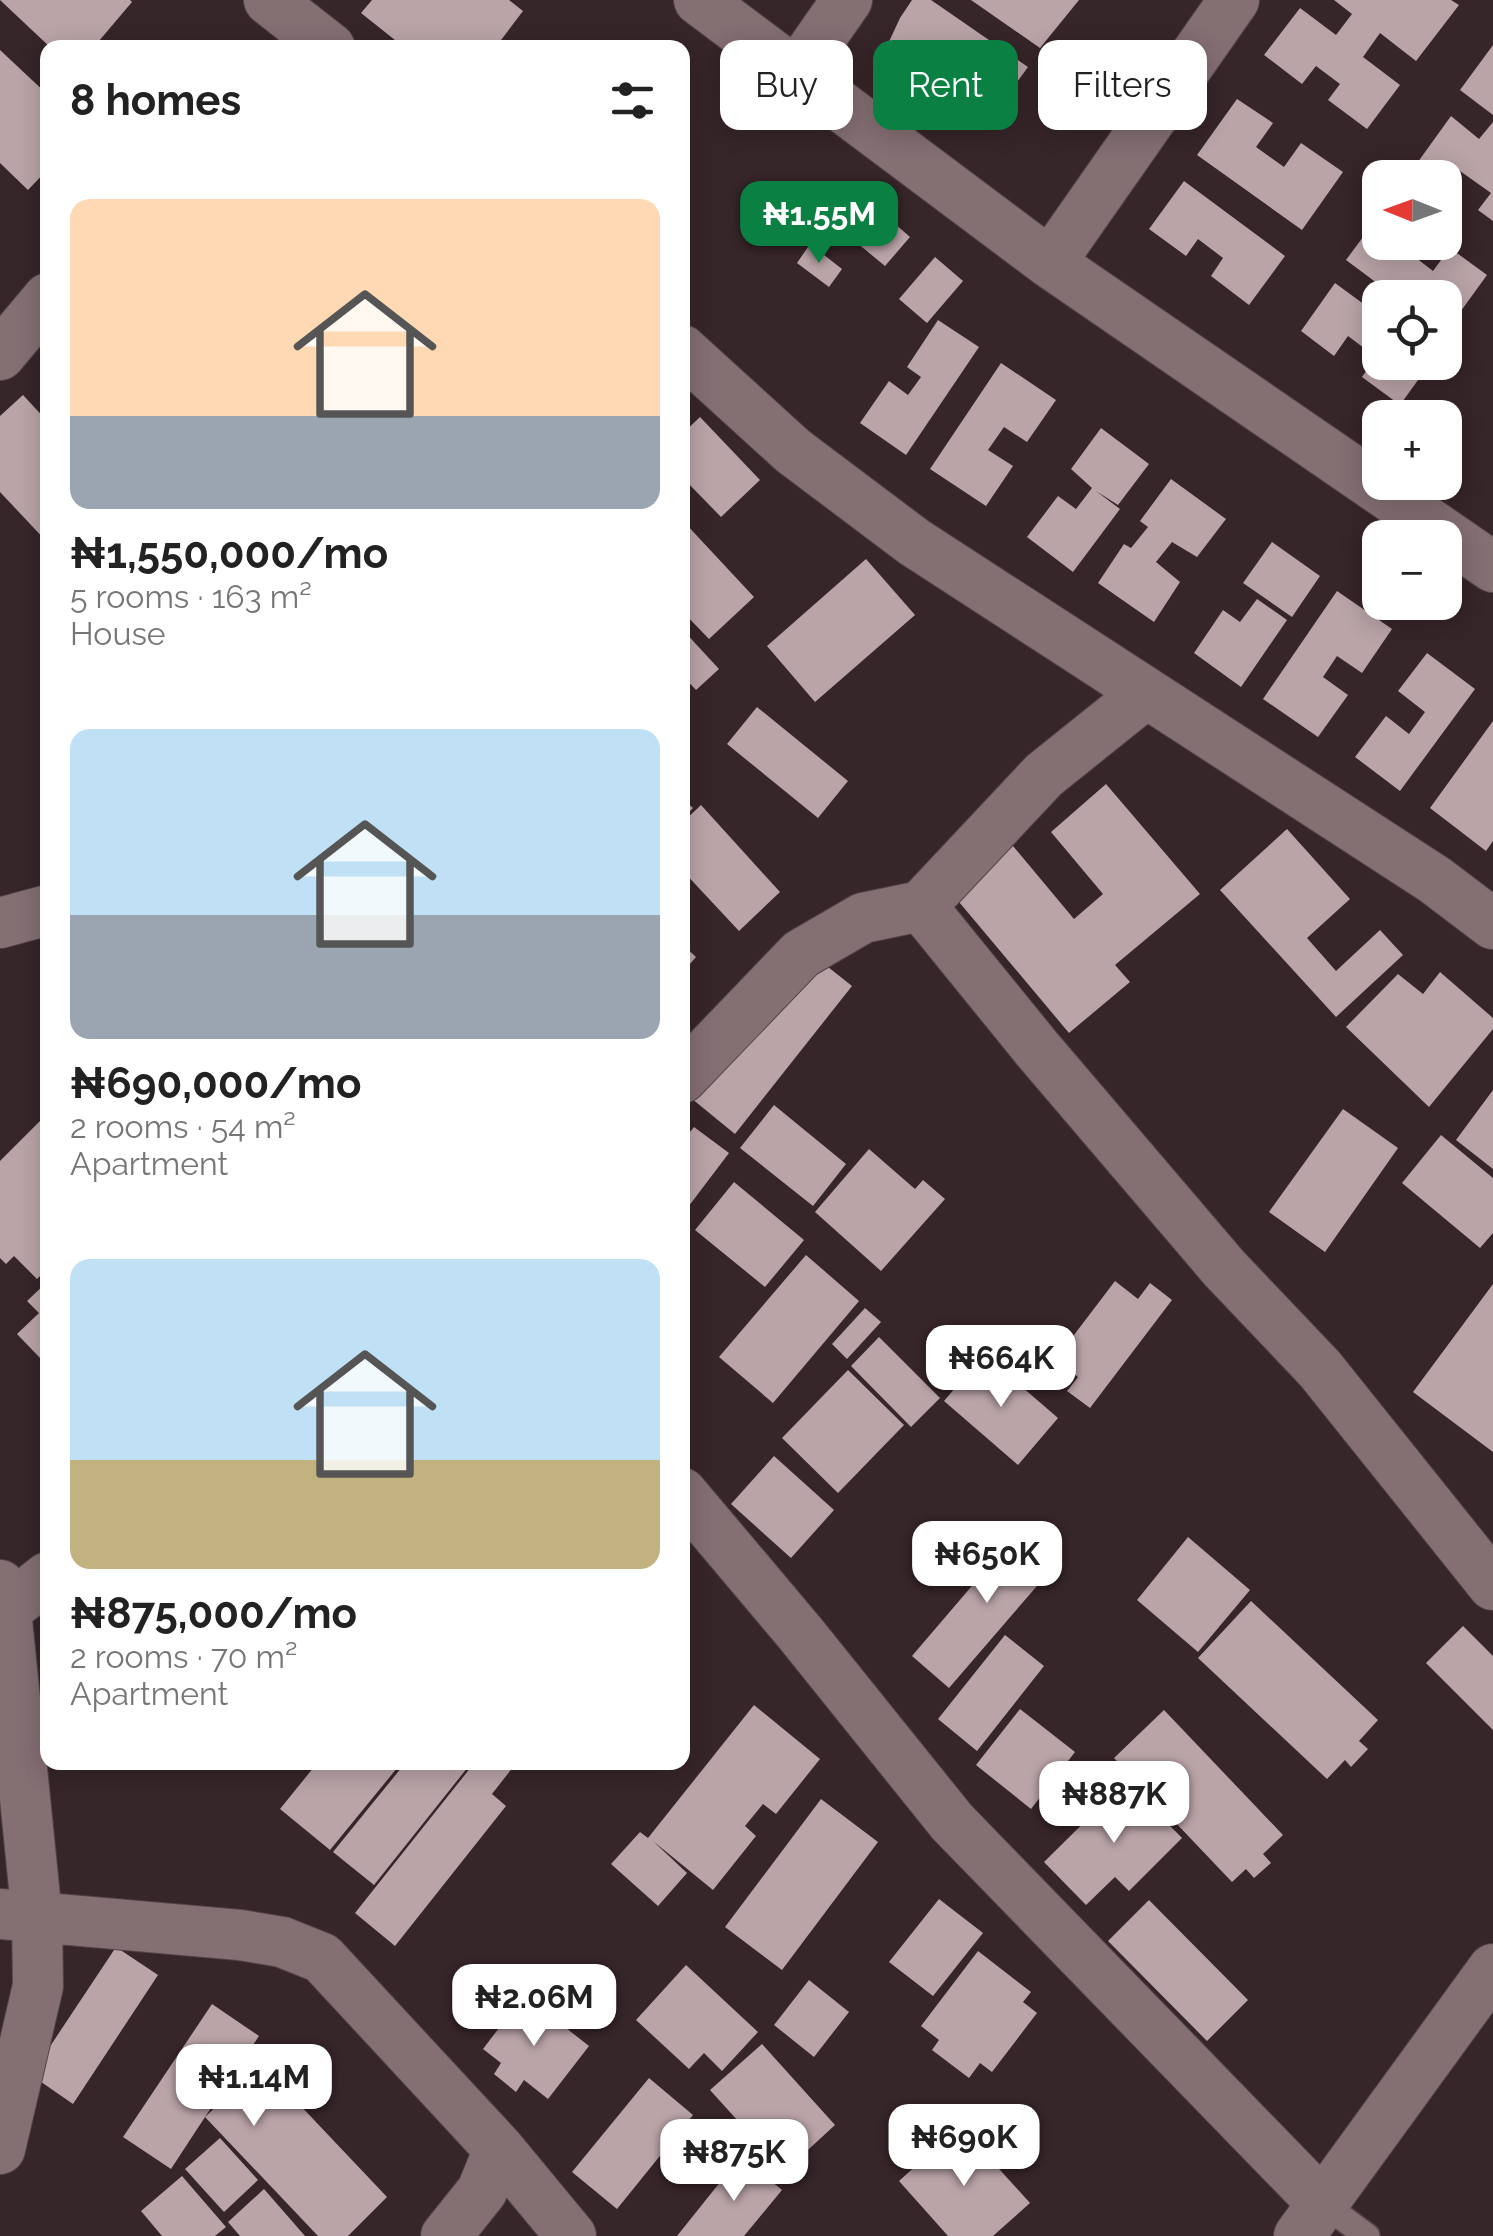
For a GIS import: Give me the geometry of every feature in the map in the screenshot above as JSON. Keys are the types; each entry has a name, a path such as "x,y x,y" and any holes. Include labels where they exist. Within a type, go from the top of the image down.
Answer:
{"street":[{"path":"699,0 752,40"},
{"path":"819,40 847,0"},
{"path":"1050,263 1234,0"},
{"path":"853,116 1050,263 1488,553"},
{"path":"0,355 40,308"},
{"path":"691,375 914,542 1435,880 1493,924"},
{"path":"690,1070 801,954 863,918 921,906 1044,775 1146,694"},
{"path":"921,906 1224,1268 1320,1369 1493,1585"},
{"path":"0,923 40,912"},
{"path":"690,1502 952,1822 1310,2219 1493,1970"},
{"path":"0,2149 38,1986 18,1916 3,1598 40,1582"},
{"path":"18,1916 240,1936 282,1942 322,1958 499,2150 571,2236"},
{"path":"446,2236 482,2191 499,2150"}],"lane":[{"path":"1310,2219 1367,2236"}],"building":[{"path":"0,0 132,2 100,40 42,40"},
{"path":"372,0 509,0 523,11 501,40 395,40 361,13"},
{"path":"912,0 931,0 989,40 890,40"},
{"path":"971,0 1079,0 1046,40 1038,40 1038,47"},
{"path":"1334,0 1451,0 1459,5 1416,61 1380,33 1363,57 1400,85 1367,129 1328,100 1340,84 1316,66 1302,84 1264,55 1300,8 1336,35 1352,14"},
{"path":"1493,45 1493,115 1460,90"},
{"path":"0,50 40,88 40,177 28,190 0,163"},
{"path":"1018,60 1028,67 1018,81"},
{"path":"1237,99 1273,123 1256,147 1284,167 1301,143 1343,172 1302,230 1197,155"},
{"path":"1451,116 1479,139 1493,122 1493,221 1478,210 1491,193 1462,172 1462,160 1419,160"},
{"path":"1184,181 1285,256 1249,305 1211,276 1223,258 1198,239 1186,256 1149,229"},
{"path":"871,203 910,237 885,266 845,233"},
{"path":"1362,238 1362,260 1419,260 1433,271 1441,260 1462,260 1462,257 1487,275 1462,310 1462,280 1373,280 1346,260"},
{"path":"810,244 842,269 829,287 797,263"},
{"path":"935,257 963,281 927,323 899,299"},
{"path":"1335,283 1362,303 1362,346 1348,336 1334,356 1301,331"},
{"path":"938,320 979,347 906,455 860,423 889,381 908,395 921,377 907,367"},
{"path":"1001,363 1056,400 1027,442 1004,427 988,450 1013,466 986,506 930,469"},
{"path":"1366,380 1418,380 1404,400 1393,400"},
{"path":"23,395 40,413 40,534 0,492 0,416"},
{"path":"700,417 760,480 721,517 690,485 690,426"},
{"path":"1101,428 1149,464 1118,505 1096,491 1120,509 1073,572 1027,537 1058,496 1076,509 1092,488 1071,469"},
{"path":"1171,479 1226,519 1197,557 1172,542 1156,562 1180,582 1154,622 1098,583 1124,544 1131,548 1148,527 1140,521"},
{"path":"690,528 754,597 709,639 690,619"},
{"path":"1272,542 1320,576 1292,617 1243,583"},
{"path":"866,559 915,615 815,702 767,646"},
{"path":"1337,591 1362,608 1362,620 1379,620 1392,629 1362,673 1337,656 1323,677 1348,695 1318,737 1263,699"},
{"path":"1257,599 1287,620 1241,687 1194,653 1223,610 1240,622"},
{"path":"690,638 719,669 696,690 690,684"},
{"path":"1427,653 1475,689 1400,791 1355,757 1386,716 1409,734 1425,712 1398,691"},
{"path":"757,707 848,781 818,818 727,744"},
{"path":"1493,721 1493,841 1486,851 1430,808"},
{"path":"1106,784 1200,894 1115,965 1130,982 1069,1033 954,896 1013,846 1074,919 1103,894 1051,832"},
{"path":"701,805 780,892 739,931 690,879 690,815"},
{"path":"1287,829 1350,899 1307,938 1336,971 1380,930 1403,955 1336,1017 1220,890"},
{"path":"818,959 852,986 735,1134 690,1097 690,1089 737,1029 752,1042"},
{"path":"1440,972 1493,1018 1493,1029 1429,1107 1346,1027 1398,974 1423,994"},
{"path":"1493,1090 1493,1169 1456,1140"},
{"path":"774,1105 846,1164 813,1206 740,1148"},
{"path":"1343,1109 1398,1148 1325,1252 1269,1212"},
{"path":"40,1121 37,1279 14,1256 6,1264 0,1258 0,1161"},
{"path":"694,1127 729,1153 690,1204 690,1132"},
{"path":"1441,1135 1493,1178 1493,1233 1480,1248 1402,1183"},
{"path":"869,1149 915,1189 923,1180 945,1199 881,1271 815,1212"},
{"path":"734,1182 804,1240 765,1287 695,1230"},
{"path":"806,1255 859,1301 773,1403 719,1357"},
{"path":"1115,1281 1138,1299 1150,1283 1172,1300 1090,1408 1067,1391 1078,1377 1055,1360"},
{"path":"1493,1284 1493,1452 1413,1392"},
{"path":"40,1289 40,1358 17,1334 39,1313 27,1301"},
{"path":"865,1308 881,1322 847,1359 832,1344"},
{"path":"879,1337 940,1398 911,1427 851,1366"},
{"path":"984,1354 1058,1418 1018,1465 944,1401"},
{"path":"848,1370 904,1425 838,1493 782,1438"},
{"path":"774,1456 834,1510 791,1558 731,1504"},
{"path":"1024,1525 1062,1557 949,1688 912,1656"},
{"path":"1188,1537 1250,1590 1198,1652 1137,1600"},
{"path":"1251,1601 1378,1720 1359,1741 1368,1749 1351,1767 1345,1760 1327,1779 1198,1658"},
{"path":"1463,1626 1493,1656 1493,1730 1426,1663"},
{"path":"1005,1635 1044,1666 977,1751 938,1719"},
{"path":"754,1705 820,1759 776,1814 763,1804 745,1826 756,1836 713,1890 653,1841 687,1873 658,1906 611,1864 640,1832 648,1838"},
{"path":"1020,1709 1075,1752 1031,1809 976,1765"},
{"path":"1164,1710 1283,1835 1263,1854 1271,1863 1254,1878 1246,1869 1232,1882 1114,1758"},
{"path":"312,1770 395,1770 330,1850 280,1809"},
{"path":"400,1770 466,1770 374,1885 333,1852"},
{"path":"469,1770 511,1770 492,1794 506,1806 395,1946 355,1913"},
{"path":"1126,1781 1182,1838 1129,1891 1115,1877 1086,1905 1044,1862"},
{"path":"821,1799 878,1842 782,1970 725,1927"},
{"path":"939,1899 983,1933 933,1996 889,1962"},
{"path":"1149,1900 1248,2000 1207,2041 1108,1941"},
{"path":"116,1947 158,1975 73,2104 31,2075"},
{"path":"978,1951 1031,1992 1023,2002 1037,2013 992,2072 980,2063 969,2078 932,2050 939,2040 921,2026"},
{"path":"686,1965 758,2032 722,2071 704,2053 689,2069 636,2020"},
{"path":"809,1980 849,2012 814,2057 774,2025"},
{"path":"524,1995 589,2046 548,2099 524,2080 516,2092 494,2074 501,2063 483,2049"},
{"path":"212,2004 259,2036 171,2169 123,2137"},
{"path":"762,2044 835,2125 784,2172 710,2090"},
{"path":"261,2064 387,2197 348,2236 318,2236 205,2117"},
{"path":"649,2078 693,2115 617,2209 572,2172"},
{"path":"960,2126 1030,2203 993,2236 948,2236 899,2181"},
{"path":"220,2138 258,2180 224,2212 185,2169"},
{"path":"741,2156 782,2190 744,2236 677,2236"},
{"path":"182,2176 226,2227 215,2236 162,2236 141,2211"},
{"path":"264,2189 305,2236 240,2236 228,2222"}]}
